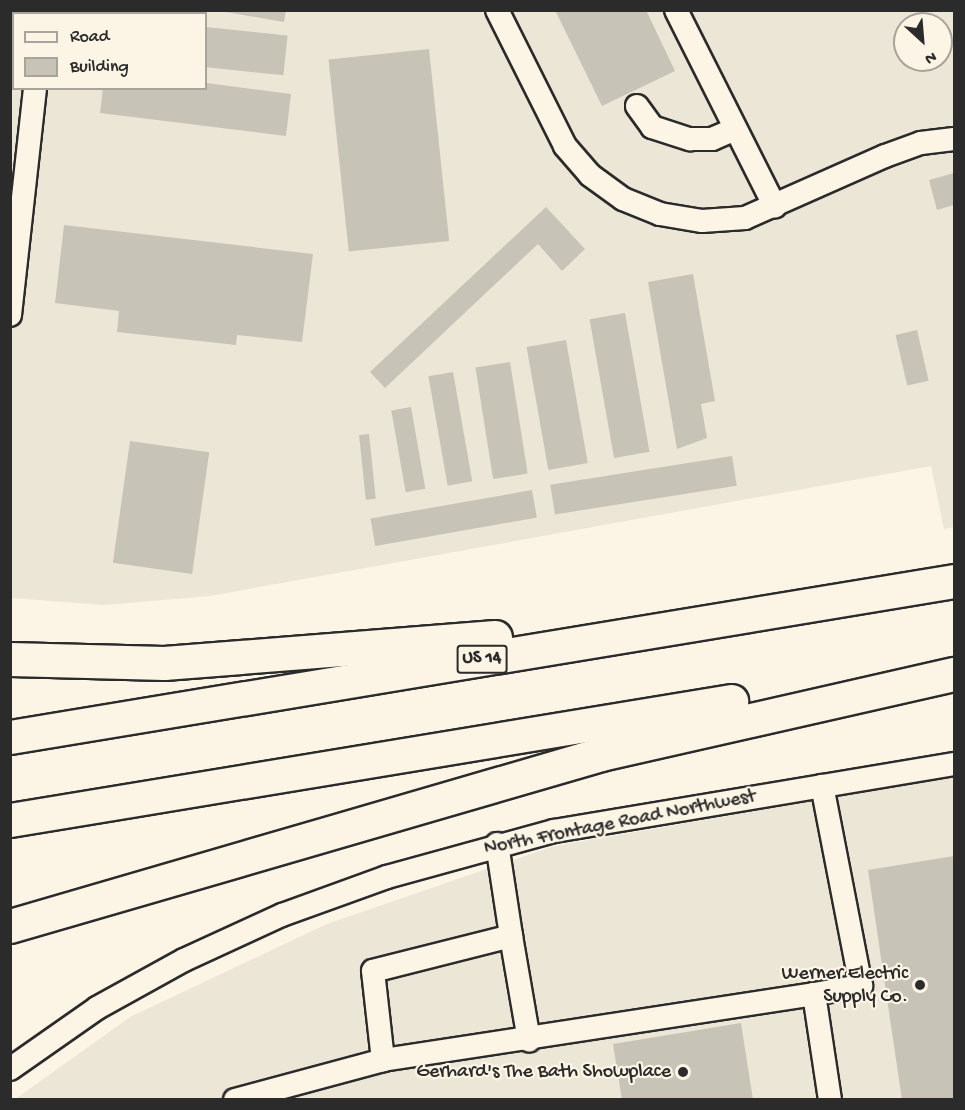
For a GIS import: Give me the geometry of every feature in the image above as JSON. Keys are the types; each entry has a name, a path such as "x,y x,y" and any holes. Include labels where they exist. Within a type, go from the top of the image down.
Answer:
{"highway":[{"name":"US 14","path":"10,737 954,581"},
{"path":"10,659 199,662 748,615"},
{"path":"10,820 954,663"},
{"path":"10,926 601,754 954,674"}],"street":[{"path":"497,10 565,147 590,175 623,199 660,214 702,221 745,218 775,207 885,156 921,143 954,139"},
{"path":"676,10 775,207"},
{"path":"10,315 35,90"},
{"path":"637,106 652,128 690,139 712,139 735,129"},
{"name":"North Frontage Road Northwest","path":"10,1069 131,988 255,926 387,877 497,844 954,764"},
{"path":"235,1100 289,1091 382,1060 529,1040 861,986 822,786"},
{"path":"497,844 529,1040"},
{"path":"382,1060 373,971 511,936"},
{"path":"814,994 830,1100"}],"shaded area":[{"path":"10,11 954,11 954,527 944,529 931,466 210,596 104,605 11,598"},
{"path":"954,777 954,1099 14,1100 130,1017 327,924 554,846"}],"building":[{"path":"214,10 286,10 284,22"},
{"path":"555,10 646,10 675,71 602,106"},
{"path":"207,27 288,36 283,75 207,67"},
{"path":"429,49 449,241 349,252 329,60"},
{"path":"207,83 291,94 286,136 100,113 103,90 207,90"},
{"path":"954,173 954,205 937,210 929,180"},
{"path":"546,207 585,249 562,271 538,244 385,388 370,372"},
{"path":"64,225 313,254 302,342 237,335 236,345 117,332 119,311 55,303"},
{"path":"693,274 715,401 701,404 707,438 677,449 648,282"},
{"path":"625,313 649,452 614,458 590,319"},
{"path":"917,330 929,381 907,386 896,335"},
{"path":"566,340 588,463 548,470 527,347"},
{"path":"510,362 528,474 493,479 475,367"},
{"path":"453,372 472,481 448,486 428,376"},
{"path":"411,407 425,489 406,492 391,410"},
{"path":"369,434 376,499 366,500 359,435"},
{"path":"130,441 209,452 192,574 113,563"},
{"path":"732,456 737,486 555,514 550,485"},
{"path":"532,490 537,518 375,546 370,518"},
{"name":"Werner Electric Supply Co.","path":"954,856 954,1100 902,1100 868,870"},
{"name":"Gerhard's The Bath Showplace","path":"741,1023 753,1100 622,1100 613,1044"}],"place":[{"name":"Werner Electric Supply Co.","path":"920,985"},
{"name":"Gerhard's The Bath Showplace","path":"683,1072"}]}
